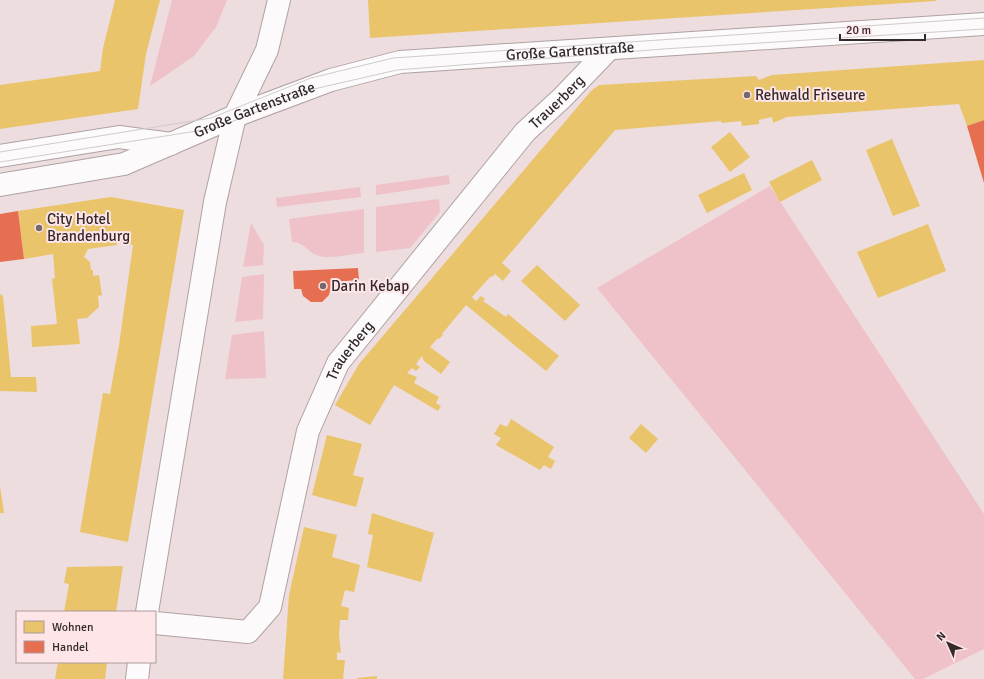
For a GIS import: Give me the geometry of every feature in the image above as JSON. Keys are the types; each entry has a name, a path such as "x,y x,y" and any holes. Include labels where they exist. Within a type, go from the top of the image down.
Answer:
{"street":[{"path":"147,611 215,202 235,116 267,50 279,0"},
{"name":"Große Gartenstraße","path":"0,185 124,164 235,116 331,80 400,62 984,24"},
{"name":"Trauerberg","path":"156,623 248,632 270,607 308,430 338,363 525,132 562,98 608,49"},
{"path":"0,156 120,137 171,144"},
{"path":"137,679 139,663"}],"shaded area":[{"path":"172,0 227,0 216,27 194,56 150,86"},
{"path":"449,175 450,184 376,195 376,185"},
{"path":"770,186 984,514 984,649 923,679 915,679 597,288"},
{"path":"360,187 361,197 277,207 276,198"},
{"path":"439,199 440,212 410,248 376,252 376,207"},
{"path":"364,209 364,253 324,257 315,255 301,244 292,242 289,219"},
{"path":"251,223 264,245 263,265 243,267"},
{"path":"264,274 263,319 235,322 242,277"},
{"path":"264,331 266,378 225,379 232,335"}],"building: Wohnen":[{"path":"115,0 160,0 146,54 138,109 0,129 0,85 100,71 103,48"},
{"path":"368,0 936,0 936,1 370,38"},
{"path":"984,60 984,120 967,126 959,104 787,117 773,123 772,117 759,120 759,124 742,126 741,121 721,123 721,121 615,130 502,263 511,271 503,281 495,274 492,277 491,276 472,297 476,301 481,296 485,299 483,301 506,317 508,314 559,356 546,371 466,305 442,334 443,335 430,347 450,362 441,374 424,361 422,356 416,364 420,367 416,371 412,368 407,373 417,377 414,383 439,397 436,403 441,406 438,411 394,385 370,425 335,405 359,364 591,91 599,85 756,76 759,80 772,75"},
{"path":"730,132 750,157 730,172 711,147"},
{"path":"892,139 920,206 893,216 866,150"},
{"path":"812,160 822,180 780,202 769,182"},
{"path":"744,173 752,190 707,213 698,195"},
{"path":"111,197 184,210 128,542 80,532 103,393 110,394 119,345 133,245 117,242 117,245 88,249 84,257 90,262 91,270 93,270 93,276 99,275 102,295 98,296 99,307 87,318 77,319 80,344 32,347 31,326 57,324 52,279 55,278 53,254 24,259 18,211"},
{"path":"928,224 946,271 878,298 857,252"},
{"path":"537,265 580,305 565,321 521,281"},
{"path":"0,294 3,296 11,377 36,377 37,392 0,391"},
{"path":"511,419 554,447 548,457 555,461 551,469 544,465 540,470 496,445 501,438 494,434 500,424 507,427"},
{"path":"641,424 658,439 646,453 629,438"},
{"path":"327,435 362,444 353,475 364,478 356,507 312,495"},
{"path":"0,486 4,513 0,513"},
{"path":"372,513 434,533 421,582 367,567 373,535 368,534"},
{"path":"304,527 337,535 332,557 360,565 354,592 345,590 341,606 349,608 348,620 340,620 339,635 341,653 337,652 337,660 345,660 343,679 283,679 289,595"},
{"path":"123,566 116,611 64,611 69,584 64,583 67,567"},
{"path":"58,663 107,663 105,679 55,679"},
{"path":"377,676 377,679 357,679 357,678"}],"building: Handel":[{"path":"984,120 984,183 967,126"},
{"path":"18,211 24,259 0,262 0,214"},
{"path":"358,268 359,280 332,282 329,295 322,302 311,302 303,296 301,289 294,289 293,271"}],"tram line":[{"path":"0,152 211,118 311,78 393,58 984,18"},
{"path":"0,162 216,128 314,89 397,70 663,49 984,29"}],"place":[{"name":"Rehwald Friseure","path":"747,95"},
{"name":"City Hotel Brandenburg","path":"39,228"},
{"name":"Darin Kebap","path":"323,286"}]}
